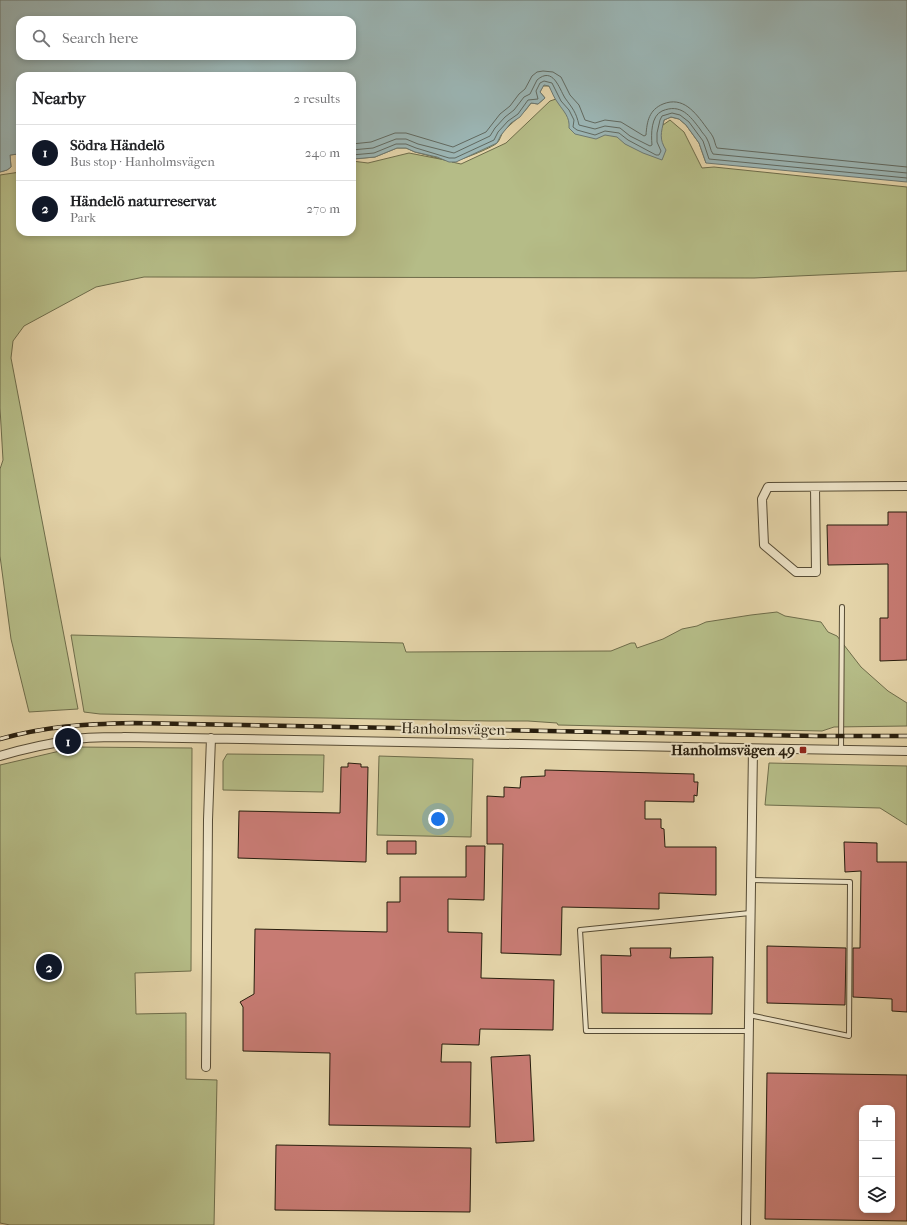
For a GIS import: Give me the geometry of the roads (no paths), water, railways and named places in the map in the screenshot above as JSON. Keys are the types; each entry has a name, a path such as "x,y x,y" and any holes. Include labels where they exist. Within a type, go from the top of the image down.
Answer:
{"street":[{"path":"815,487 816,572 796,572 764,545 762,499 768,487 907,486"},
{"name":"Hanholmsvägen","path":"0,756 47,743 79,739 124,737 907,751"},
{"path":"206,1067 208,820 211,738"},
{"path":"746,1225 753,749"}],"lane":[{"path":"841,751 842,607"},
{"path":"749,1015 849,1036 850,882 751,880"},
{"path":"749,1031 586,1031 580,930 750,913"}],"water":[{"path":"0,0 907,0 907,182 706,163 699,143 686,125 679,119 671,117 664,120 662,129 661,136 666,150 662,160 625,144 617,137 605,135 596,139 575,134 569,128 568,118 555,99 549,86 544,85 540,92 545,98 538,104 531,103 520,117 511,123 501,135 497,143 456,162 449,162 406,148 397,148 375,157 356,159 356,72 16,72 16,154 10,155 11,167 0,172"}],"railway":[{"path":"0,739 34,731 66,726 133,723 817,736 907,736"}],"place":[{"name":"Södra Händelö","path":"68,741"},
{"name":"Hanholmsvägen 49","path":"803,750"},
{"name":"Händelö naturreservat","path":"49,967"}]}
